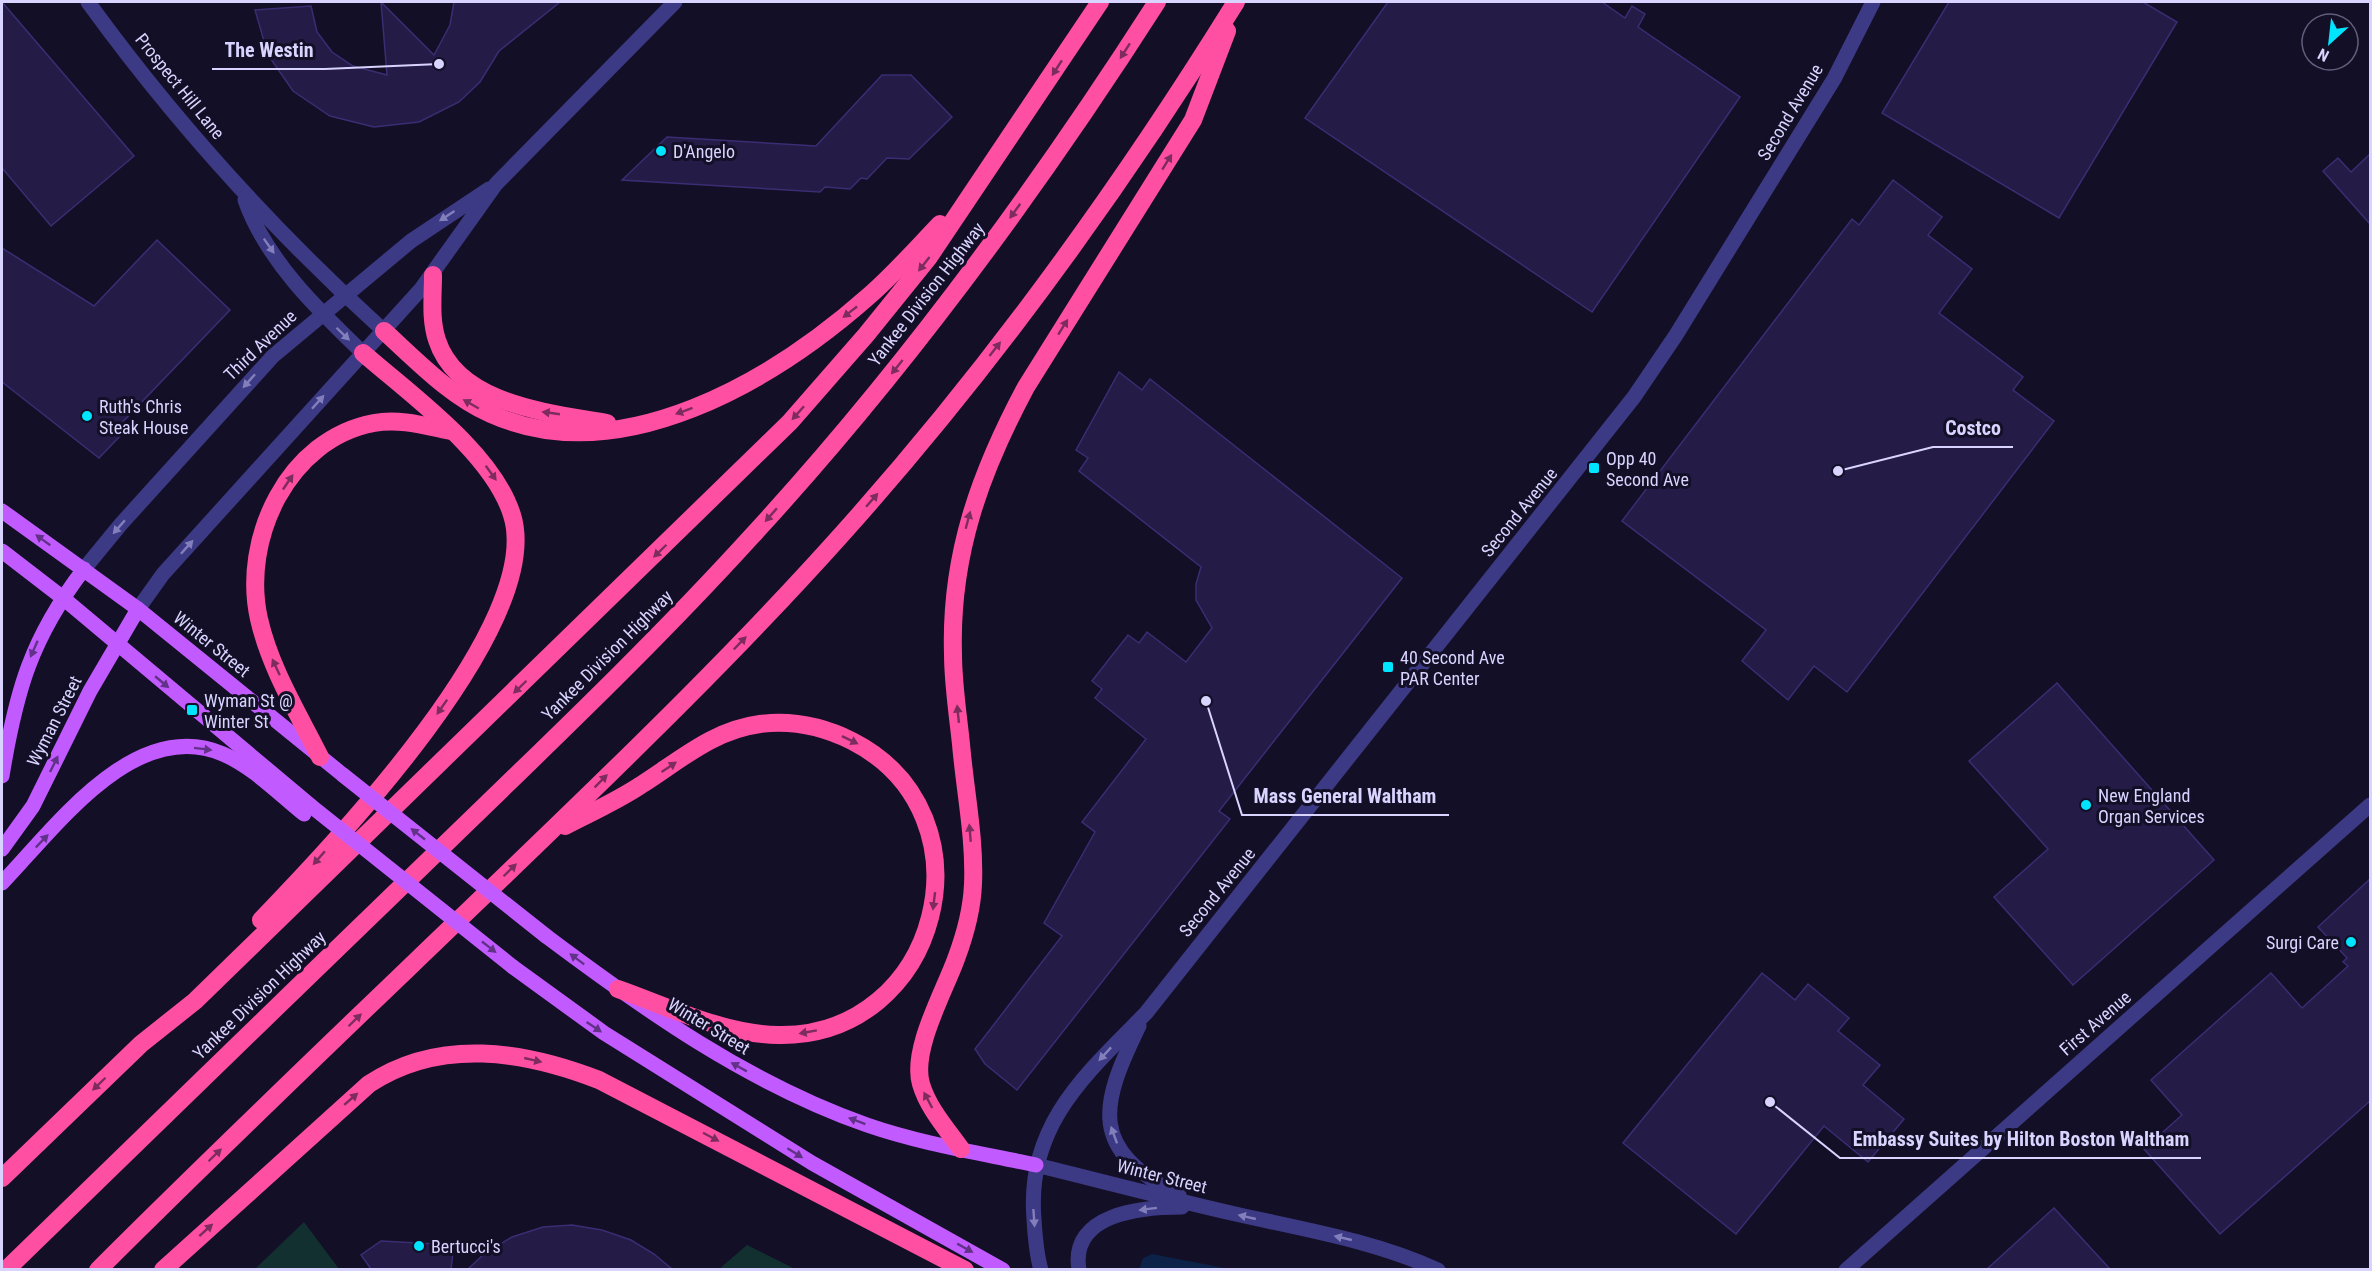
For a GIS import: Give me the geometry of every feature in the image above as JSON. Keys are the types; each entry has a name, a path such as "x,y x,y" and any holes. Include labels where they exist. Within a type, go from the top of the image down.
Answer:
{"highway":[{"path":"141,1044 195,1001 766,447 815,394 929,257 967,197 1100,2"},
{"name":"Yankee Division Highway","path":"6,1269 594,699 752,536 852,422 949,301 1075,126 1157,2"},
{"path":"98,1269 544,837 739,644 896,473 1087,227 1237,2"},
{"path":"961,1149 929,1104 920,1082 918,1064 923,1044 968,922 973,885 970,827 952,655 955,587 965,533 988,462 1026,387 1193,120 1237,2"},
{"path":"384,331 456,394 498,417 522,425 554,430 593,431 629,427 665,418 716,398 750,381 797,351 872,294 967,197"},
{"path":"432,275 433,323 438,343 448,360 468,381 502,400 526,408 629,427"},
{"path":"2,1178 141,1044 188,992 306,872 376,791 443,707 492,622 513,567 516,543 513,516 490,471 451,431 363,353"},
{"path":"320,757 274,663 259,619 255,573 266,523 276,500 296,470 316,449 335,436 351,429 387,422 451,431"},
{"path":"544,837 639,786 714,738 744,726 774,722 828,730 860,745 888,766 923,815 930,833 936,870 929,927 917,954 901,978 873,1005 855,1016 817,1031 797,1034 757,1033 716,1024 618,989"},
{"path":"163,1269 369,1084 398,1068 422,1060 451,1054 478,1052 538,1061 599,1080 965,1269"}],"main road":[{"name":"Winter Street","path":"2,511 138,609 546,936 618,989 711,1051 811,1102 882,1130 1036,1165"},
{"path":"2,551 63,598 308,810"},
{"name":"Wyman Street","path":"2,776 6,724 30,657 63,598 84,569"},
{"name":"Wyman Street","path":"2,849 33,806 90,691 138,609"},
{"path":"2,883 110,773 142,755 157,751 190,748 224,755 351,838 513,967 604,1033 812,1163 1003,1269"}],"street":[{"name":"Prospect Hill Lane","path":"88,2 243,194 384,331"},
{"name":"Third Avenue","path":"138,609 163,574 432,275 496,184 675,2"},
{"name":"Second Avenue","path":"1041,1269 1036,1248 1033,1211 1036,1165 1046,1135 1064,1103 1092,1068 1146,1012 1641,388 1834,79 1873,2"},
{"name":"Third Avenue","path":"84,569 254,376 322,314 411,241 496,184"},
{"name":"Prospect Hill Lane","path":"243,194 265,242 322,314 363,353"},
{"name":"First Avenue","path":"1846,1269 2370,805"},
{"name":"Second Avenue","path":"1146,1012 1113,1082 1108,1111 1112,1132 1126,1157 1146,1175 1171,1191 1206,1207"},
{"name":"Winter Street","path":"1036,1165 1353,1240 1438,1269"},
{"path":"1079,1269 1078,1256 1082,1240 1093,1228 1107,1219 1159,1208 1206,1207"}],"green space":[{"path":"304,1222 339,1269 255,1269"},
{"path":"747,1245 795,1269 719,1269"}],"water":[{"path":"1152,1254 1230,1269 1139,1269 1143,1258"}],"building":[{"path":"2,2 134,156 51,226 2,168"},
{"path":"381,2 434,55 450,25 454,2 560,2 499,51 480,82 459,102 419,122 374,127 330,116 293,91 268,55 255,10 311,6 317,32 332,52 353,66 387,75"},
{"path":"1388,2 1602,2 1625,18 1632,6 1645,14 1638,27 1740,97 1592,312 1305,118"},
{"path":"1949,2 2143,2 2177,22 2059,218 1882,113"},
{"path":"882,75 911,75 952,117 909,159 887,158 867,179 861,178 850,189 825,187 820,192 622,180 667,137 816,146"},
{"path":"2370,154 2370,224 2323,171 2338,158 2351,172"},
{"path":"1893,180 1942,217 1928,235 1972,269 1939,313 2023,377 2013,390 2054,421 1847,692 1814,666 1788,700 1742,661 1766,630 1622,521 1852,219 1859,225"},
{"path":"157,240 230,310 115,430 121,435 99,458 2,382 2,248 94,306"},
{"path":"1119,372 1142,390 1150,379 1402,578 1219,811 1230,819 1017,1090 985,1064 975,1049 1062,936 1044,923 1095,832 1082,822 1146,739 1095,698 1102,689 1092,681 1128,635 1139,643 1147,632 1186,662 1212,628 1196,600 1196,584 1201,567 1079,471 1088,458 1076,450"},
{"name":"New England Organ Services","path":"2057,683 2214,860 2073,985 1994,897 2048,849 1969,761"},
{"path":"2370,879 2370,1101 2220,1234 2144,1149 2182,1115 2151,1080 2271,973 2302,1008 2348,966 2343,962 2347,958 2318,927"},
{"path":"1762,973 1795,1000 1808,984 1849,1018 1838,1031 1880,1065 1863,1085 1904,1119 1868,1162 1824,1126 1736,1234 1623,1143"},
{"path":"2054,1208 2110,1269 1987,1269"},
{"path":"572,1225 602,1230 631,1240 654,1254 672,1269 468,1269 484,1254 512,1237 543,1227"},
{"path":"381,1241 454,1245 451,1269 371,1269 361,1255"}],"place":[{"name":"The Westin","path":"439,64"},
{"name":"D'Angelo","path":"661,151"},
{"name":"Ruth's Chris Steak House","path":"87,416"},
{"name":"Opp 40 Second Ave","path":"1594,468"},
{"name":"Costco","path":"1838,471"},
{"name":"40 Second Ave PAR Center","path":"1388,667"},
{"name":"Mass General Waltham","path":"1206,701"},
{"name":"Wyman St @ Winter St","path":"192,710"},
{"name":"New England Organ Services","path":"2086,805"},
{"name":"Surgi Care","path":"2351,942"},
{"name":"Embassy Suites by Hilton Boston Waltham","path":"1770,1102"},
{"name":"Bertucci's","path":"419,1246"}]}
